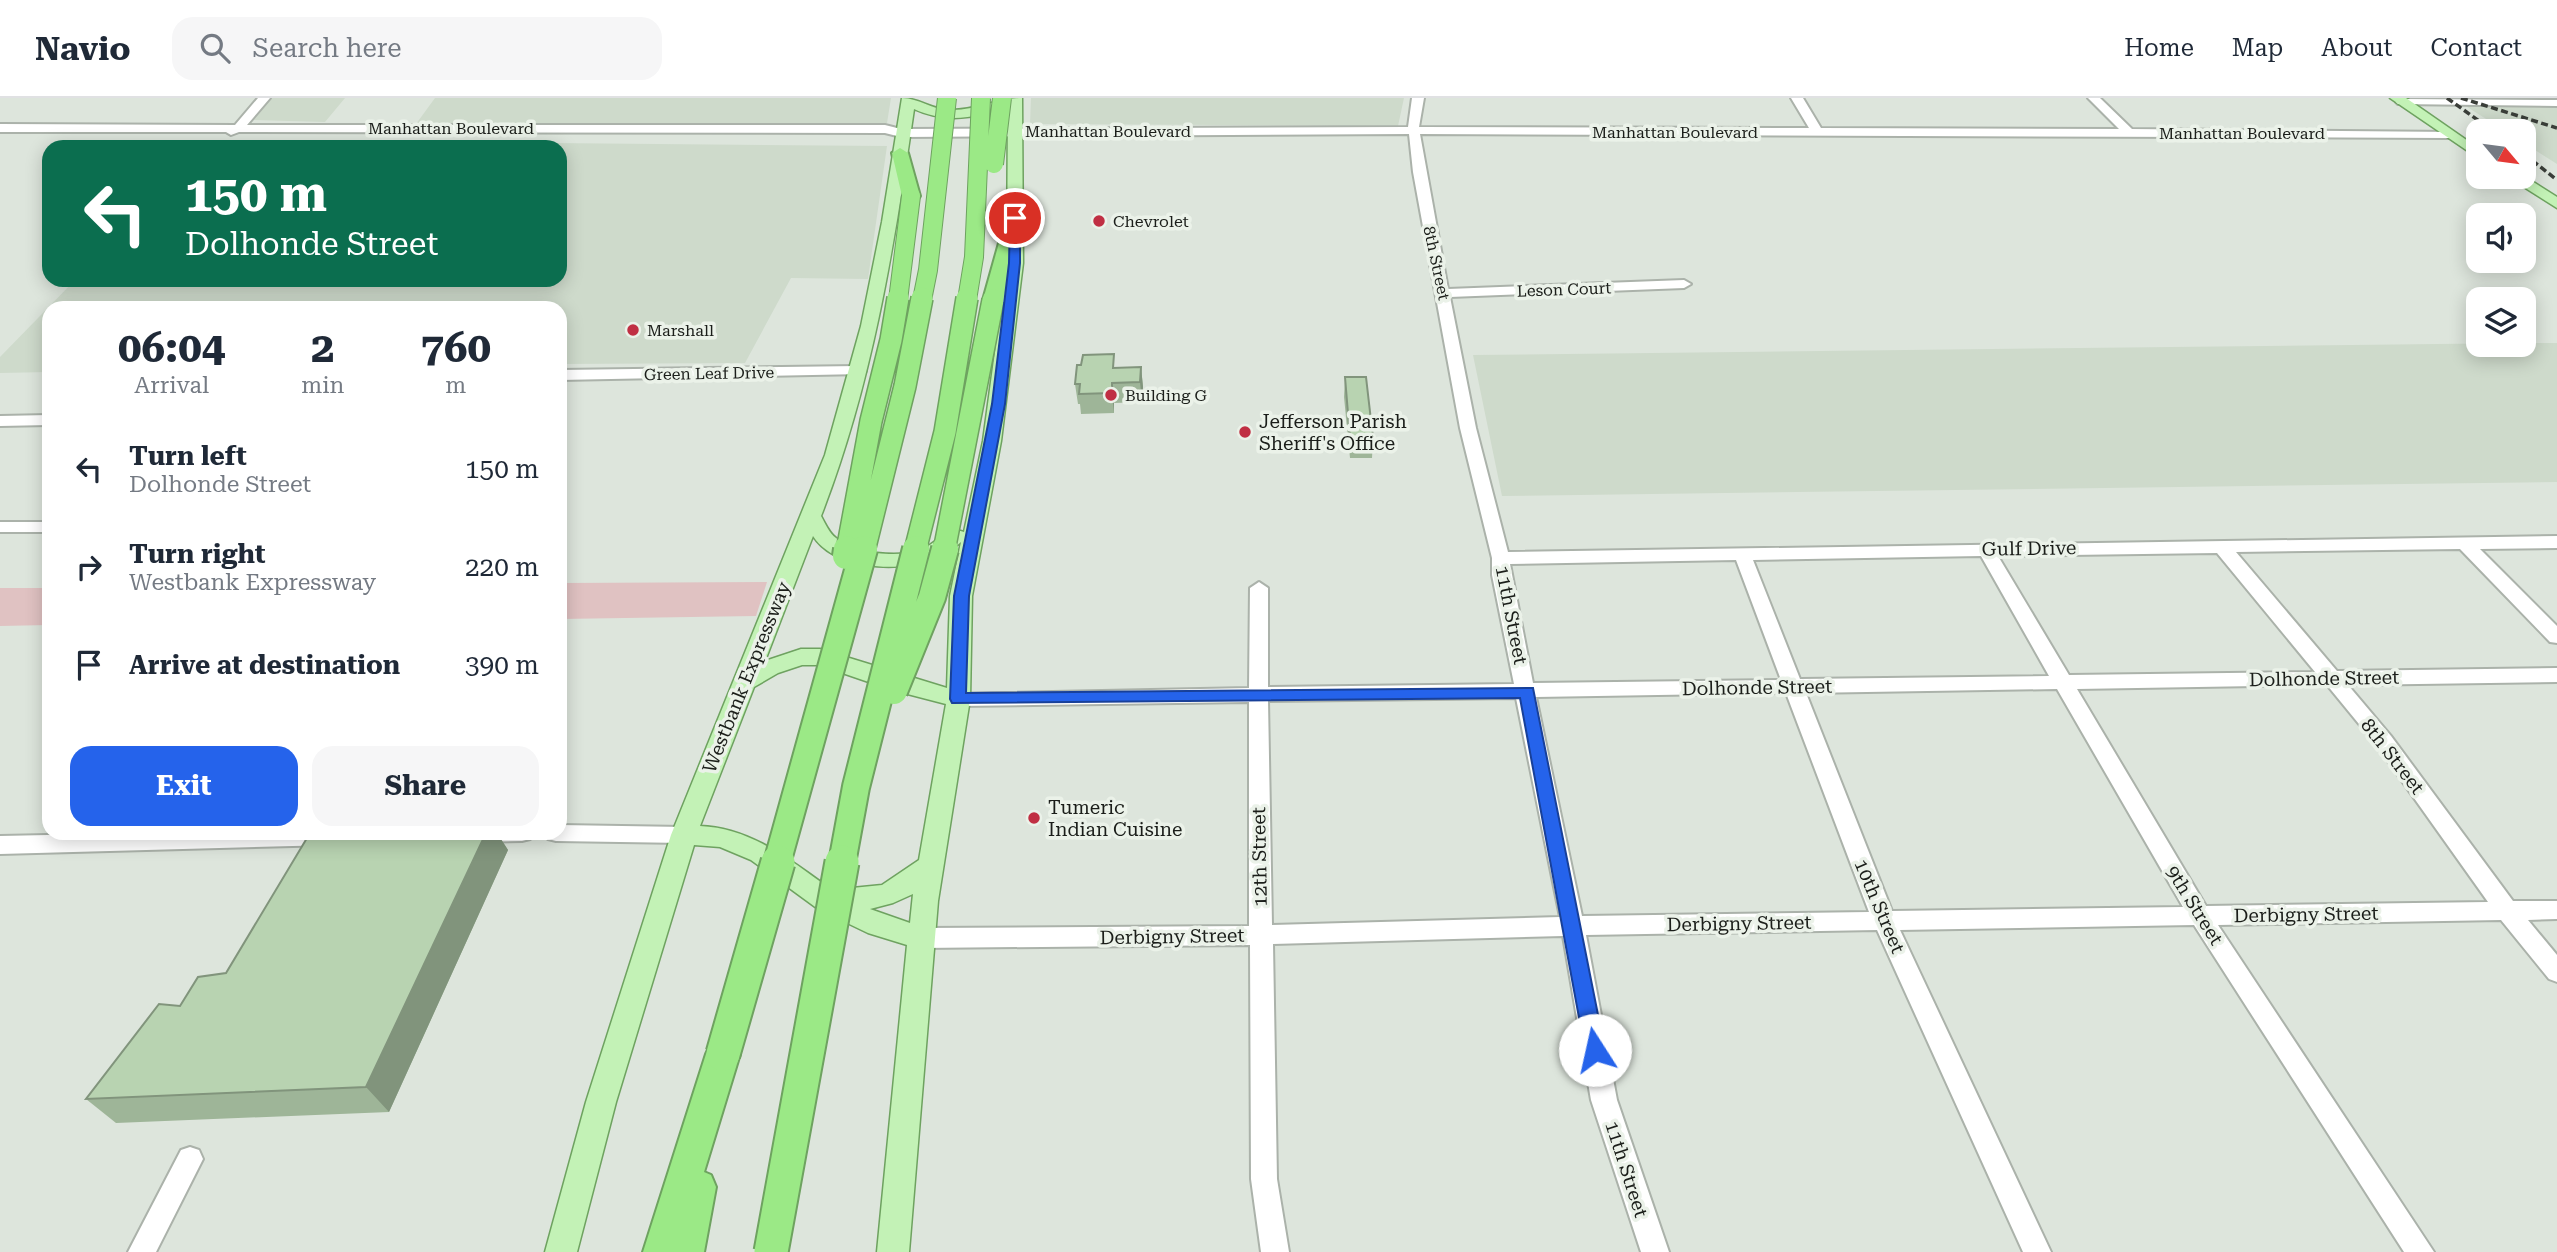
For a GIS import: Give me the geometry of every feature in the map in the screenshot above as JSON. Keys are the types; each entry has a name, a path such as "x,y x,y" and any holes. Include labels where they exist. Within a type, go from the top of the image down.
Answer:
{"highway":[{"path":"662,1252 723,1054 849,611 905,386 928,270 947,98"},
{"path":"771,1252 856,787 945,432 974,257 981,98"},
{"path":"977,188 993,166 1002,98"},
{"path":"849,611 841,584 870,421 891,340 905,256 911,196 900,143"},
{"path":"856,787 932,597 952,522 993,300 1015,218"},
{"path":"685,1252 723,1054"}],"main road":[{"path":"893,1252 921,938 930,866 958,699 961,596 998,404 1015,263 1015,98 985,110 956,115 930,113 909,99"},
{"name":"Westbank Expressway","path":"561,1252 601,1102 684,835 835,455 858,371 890,222 900,143 909,99"},
{"path":"2400,100 2466,146"},
{"path":"2534,189 2557,203"},
{"path":"811,516 828,542 845,551 874,558 910,559 925,556 950,541 977,516"},
{"path":"743,683 770,667 801,657 820,657 913,688 958,699"},
{"path":"684,835 723,837 760,853 827,901 877,925 921,938"},
{"path":"827,901 879,899 911,883 930,866"}],"street":[{"path":"135,139 151,135 216,134 238,128 264,98"},
{"name":"8th Street","path":"1418,98 1414,131 1419,172 1468,428"},
{"path":"1797,98 1818,131"},
{"path":"2094,98 2128,132"},
{"path":"2400,100 2557,103"},
{"name":"Manhattan Boulevard","path":"0,128 885,129 900,143"},
{"path":"0,137 18,131 95,128"},
{"path":"288,139 309,132 391,128"},
{"path":"743,139 762,133 800,129"},
{"name":"Manhattan Boulevard","path":"0,137 886,139 900,143 1014,132 1818,131 2449,134"},
{"name":"Leson Court","path":"1443,293 1685,284"},
{"name":"Green Leaf Drive","path":"567,375 858,371"},
{"path":"0,421 42,420"},
{"name":"11th Street","path":"1468,428 1501,558 1501,575 1573,926 1604,1100 1655,1252"},
{"path":"0,527 42,527"},
{"name":"Gulf Drive","path":"1501,558 2557,542"},
{"path":"2465,544 2557,637"},
{"name":"8th Street","path":"2221,546 2384,741 2507,911 2557,972"},
{"name":"9th Street","path":"1985,549 2200,916 2420,1252"},
{"name":"10th Street","path":"1742,553 1884,921 2037,1252"},
{"name":"12th Street","path":"1259,588 1258,895 1261,935 1264,1179 1275,1252"},
{"name":"Dolhonde Street","path":"958,699 2557,675"},
{"path":"567,833 684,835"},
{"path":"0,845 224,840"},
{"name":"Derbigny Street","path":"921,938 1261,935 1573,926 2557,910"},
{"path":"142,1252 190,1159"}],"shaded area":[{"path":"272,98 345,98 325,122 253,120"},
{"path":"435,98 891,98 887,123 416,124"},
{"path":"1031,98 1404,98 1398,126 1030,124"},
{"path":"2453,98 2557,98 2557,164 2536,151 2536,119 2486,119"},
{"path":"567,143 887,146 868,279 791,278 745,363 567,364 567,301 55,301 68,287 567,287"},
{"path":"42,314 42,372 0,373 0,357"},
{"path":"2536,343 2557,343 2557,482 1502,496 1473,355 2466,344 2466,357 2536,357"},
{"path":"767,582 756,616 567,619 567,583"},
{"path":"0,588 42,588 42,625 0,626"}],"building":[{"path":"1114,354 1113,368 1141,367 1140,382 1112,383 1112,393 1079,394 1080,384 1075,384 1077,365 1081,365 1083,355"},
{"path":"1345,377 1366,377 1373,438 1350,438"},
{"path":"306,840 483,840 366,1087 86,1099 159,1004 180,1006 198,977 226,973"}],"railway":[{"path":"2447,98 2476,119"},
{"path":"2461,98 2557,128"},
{"path":"2536,163 2557,180"}],"place":[{"name":"Chevrolet","path":"1099,221"},
{"name":"Marshall","path":"633,330"},
{"name":"Building G","path":"1111,395"},
{"name":"Jefferson Parish Sheriff's Office","path":"1245,432"},
{"name":"Tumeric Indian Cuisine","path":"1034,818"}],"route":[{"path":"1015,218 1015,263 998,404 961,596 958,699 1527,692 1595,1050"}]}
